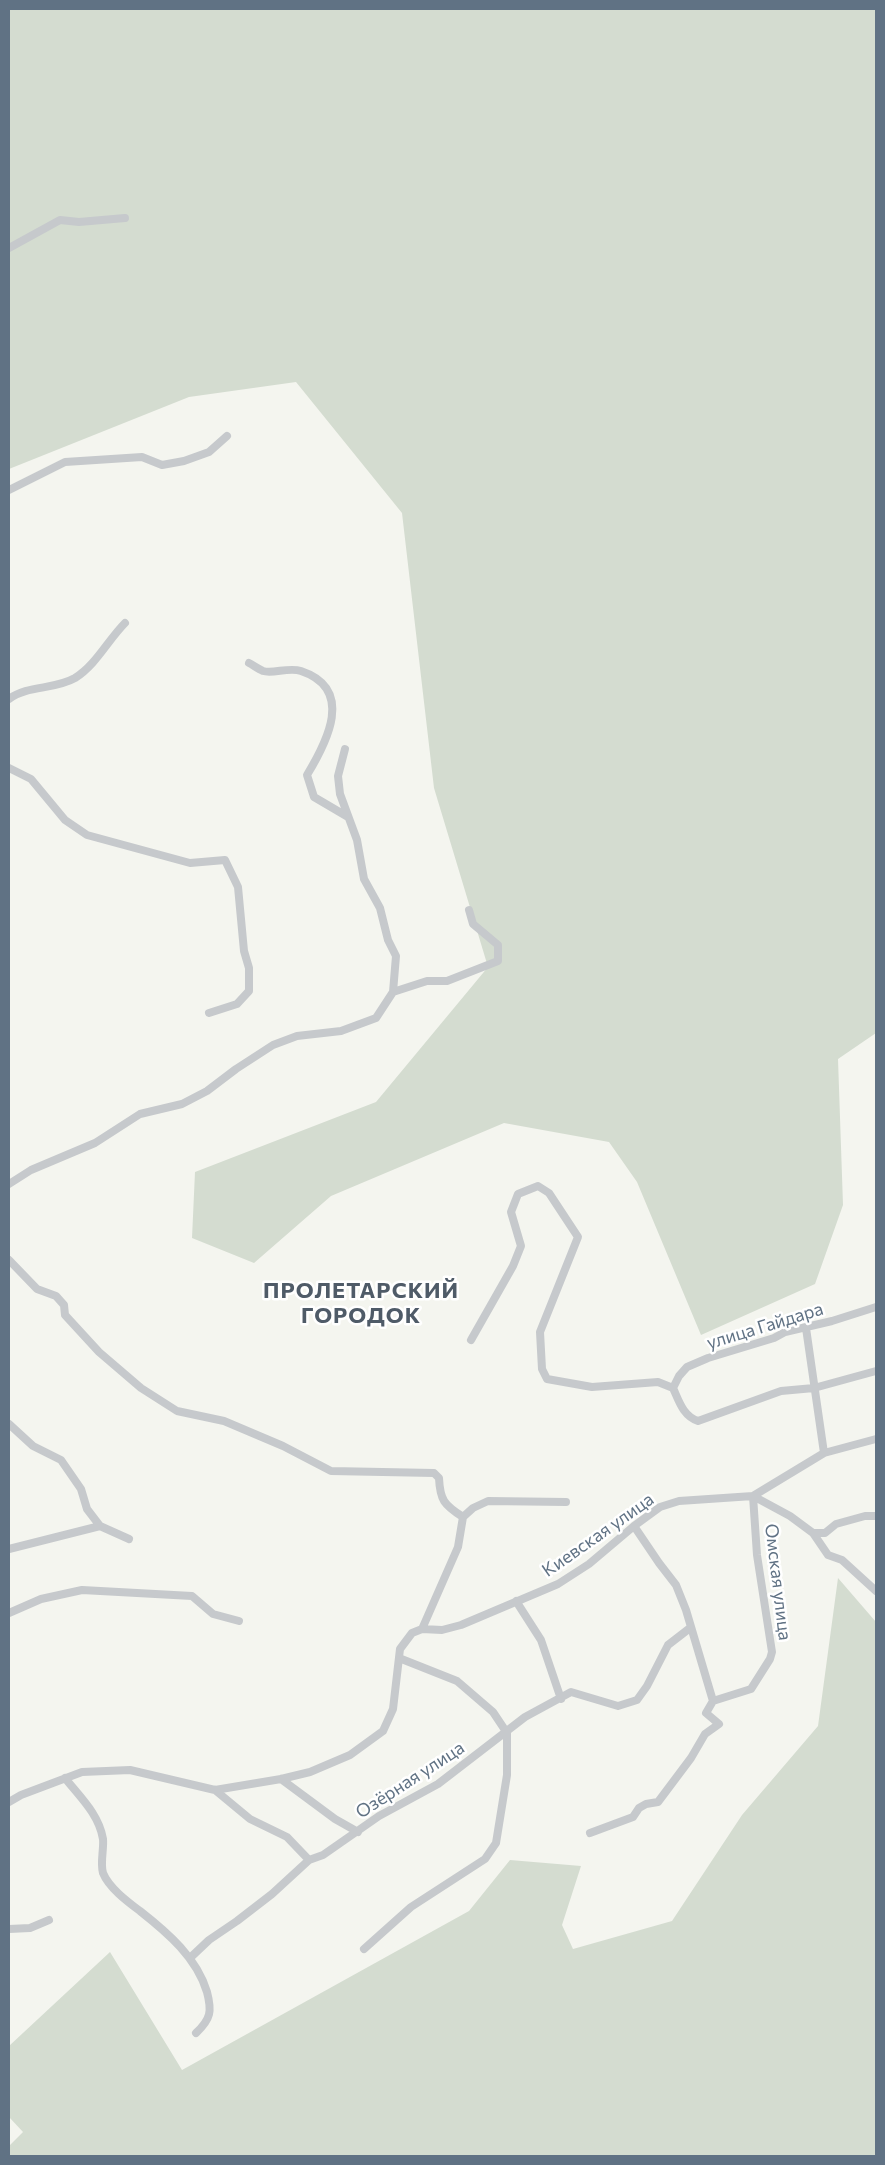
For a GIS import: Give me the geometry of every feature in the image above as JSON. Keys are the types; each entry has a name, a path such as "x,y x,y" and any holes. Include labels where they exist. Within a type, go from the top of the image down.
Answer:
{"street":[{"path":"9,248 60,220 79,222 125,218"},
{"path":"9,490 65,462 142,457 162,465 184,461 209,452 227,436"},
{"path":"9,699 19,692 53,687 75,678 96,659 125,623"},
{"path":"249,663 263,671 301,670 322,682 332,699 332,718 324,746 307,775 314,797 348,817"},
{"path":"9,1184 31,1170 95,1143 140,1114 182,1104 207,1091 273,1045 298,1036 341,1031 376,1018 393,992 396,956 388,940 380,908 364,879 357,840 340,794 338,776 345,749"},
{"path":"9,768 31,779 65,820 87,835 190,863 224,860 238,887 244,951 249,968 249,991 238,1004 209,1013"},
{"path":"393,992 427,981 447,981 498,961 498,944 473,924 469,910"},
{"path":"471,1340 521,1246 511,1212 518,1194 538,1186 550,1193 578,1237 540,1332 542,1369 547,1379 592,1387 658,1382 673,1388 682,1407 690,1418 698,1421 780,1391 814,1388 876,1371"},
{"path":"9,1260 37,1289 56,1296 64,1305 65,1315 99,1352 141,1388 177,1412 224,1421 283,1446 331,1471 434,1473 439,1478 440,1494 448,1508 462,1517"},
{"name":"улица Гайдара","path":"673,1388 678,1376 687,1367 774,1338 785,1332 806,1328 876,1307"},
{"path":"806,1328 824,1453"},
{"path":"9,1424 34,1446 61,1460 81,1489 87,1509 100,1526 129,1538"},
{"name":"Киевская улица","path":"422,1630 442,1630 461,1625 543,1591 589,1564 634,1526 660,1508 678,1501 753,1496 824,1453 876,1439"},
{"path":"753,1496 790,1516 813,1533 828,1555 842,1560 876,1591"},
{"name":"Омская улица","path":"713,1701 751,1689 770,1659 772,1652 757,1555 753,1496"},
{"path":"9,1802 21,1795 82,1772 130,1770 215,1790 310,1772 350,1755 383,1731 393,1709 400,1649 412,1633 422,1630 458,1547 462,1517 472,1508 488,1501 566,1502"},
{"path":"813,1533 825,1533 836,1524 865,1516 876,1516"},
{"path":"9,1549 100,1526"},
{"path":"590,1833 633,1817 639,1808 646,1804 658,1802 691,1758 705,1734 719,1724 706,1713 713,1701 686,1610 676,1585 658,1563 634,1526"},
{"path":"9,1613 41,1599 82,1590 192,1596 213,1614 239,1621"},
{"path":"516,1601 541,1640 561,1699"},
{"name":"Озёрная улица","path":"190,1958 209,1940 237,1922 272,1894 309,1860 323,1855 379,1816 438,1784 507,1733 525,1717 571,1692 618,1706 638,1700 668,1645 690,1628"},
{"path":"364,1949 411,1907 485,1859 496,1843 507,1775 507,1733 493,1712 457,1681 399,1658"},
{"path":"65,1778 98,1820 103,1839 103,1873 120,1895 158,1925 190,1958 202,1976 209,2001 210,2015 207,2023 196,2033"},
{"path":"281,1779 335,1819 358,1832"},
{"path":"215,1790 250,1819 287,1837 309,1860"},
{"path":"9,1929 30,1928 49,1920"}],"shaded area":[{"path":"9,9 876,9 876,1033 838,1059 843,1205 815,1284 701,1335 637,1182 609,1142 504,1123 331,1196 254,1263 192,1238 195,1172 376,1102 488,967 434,788 402,513 296,382 189,397 9,469"},
{"path":"838,1578 876,1622 876,2156 9,2156 9,2146 23,2132 9,2117 9,2046 110,1952 182,2070 469,1911 510,1860 581,1866 562,1925 573,1949 672,1921 742,1815 818,1726"}],"district":[{"name":"ПРОЛЕТАРСКИЙ ГОРОДОК","path":"361,1304"}]}
